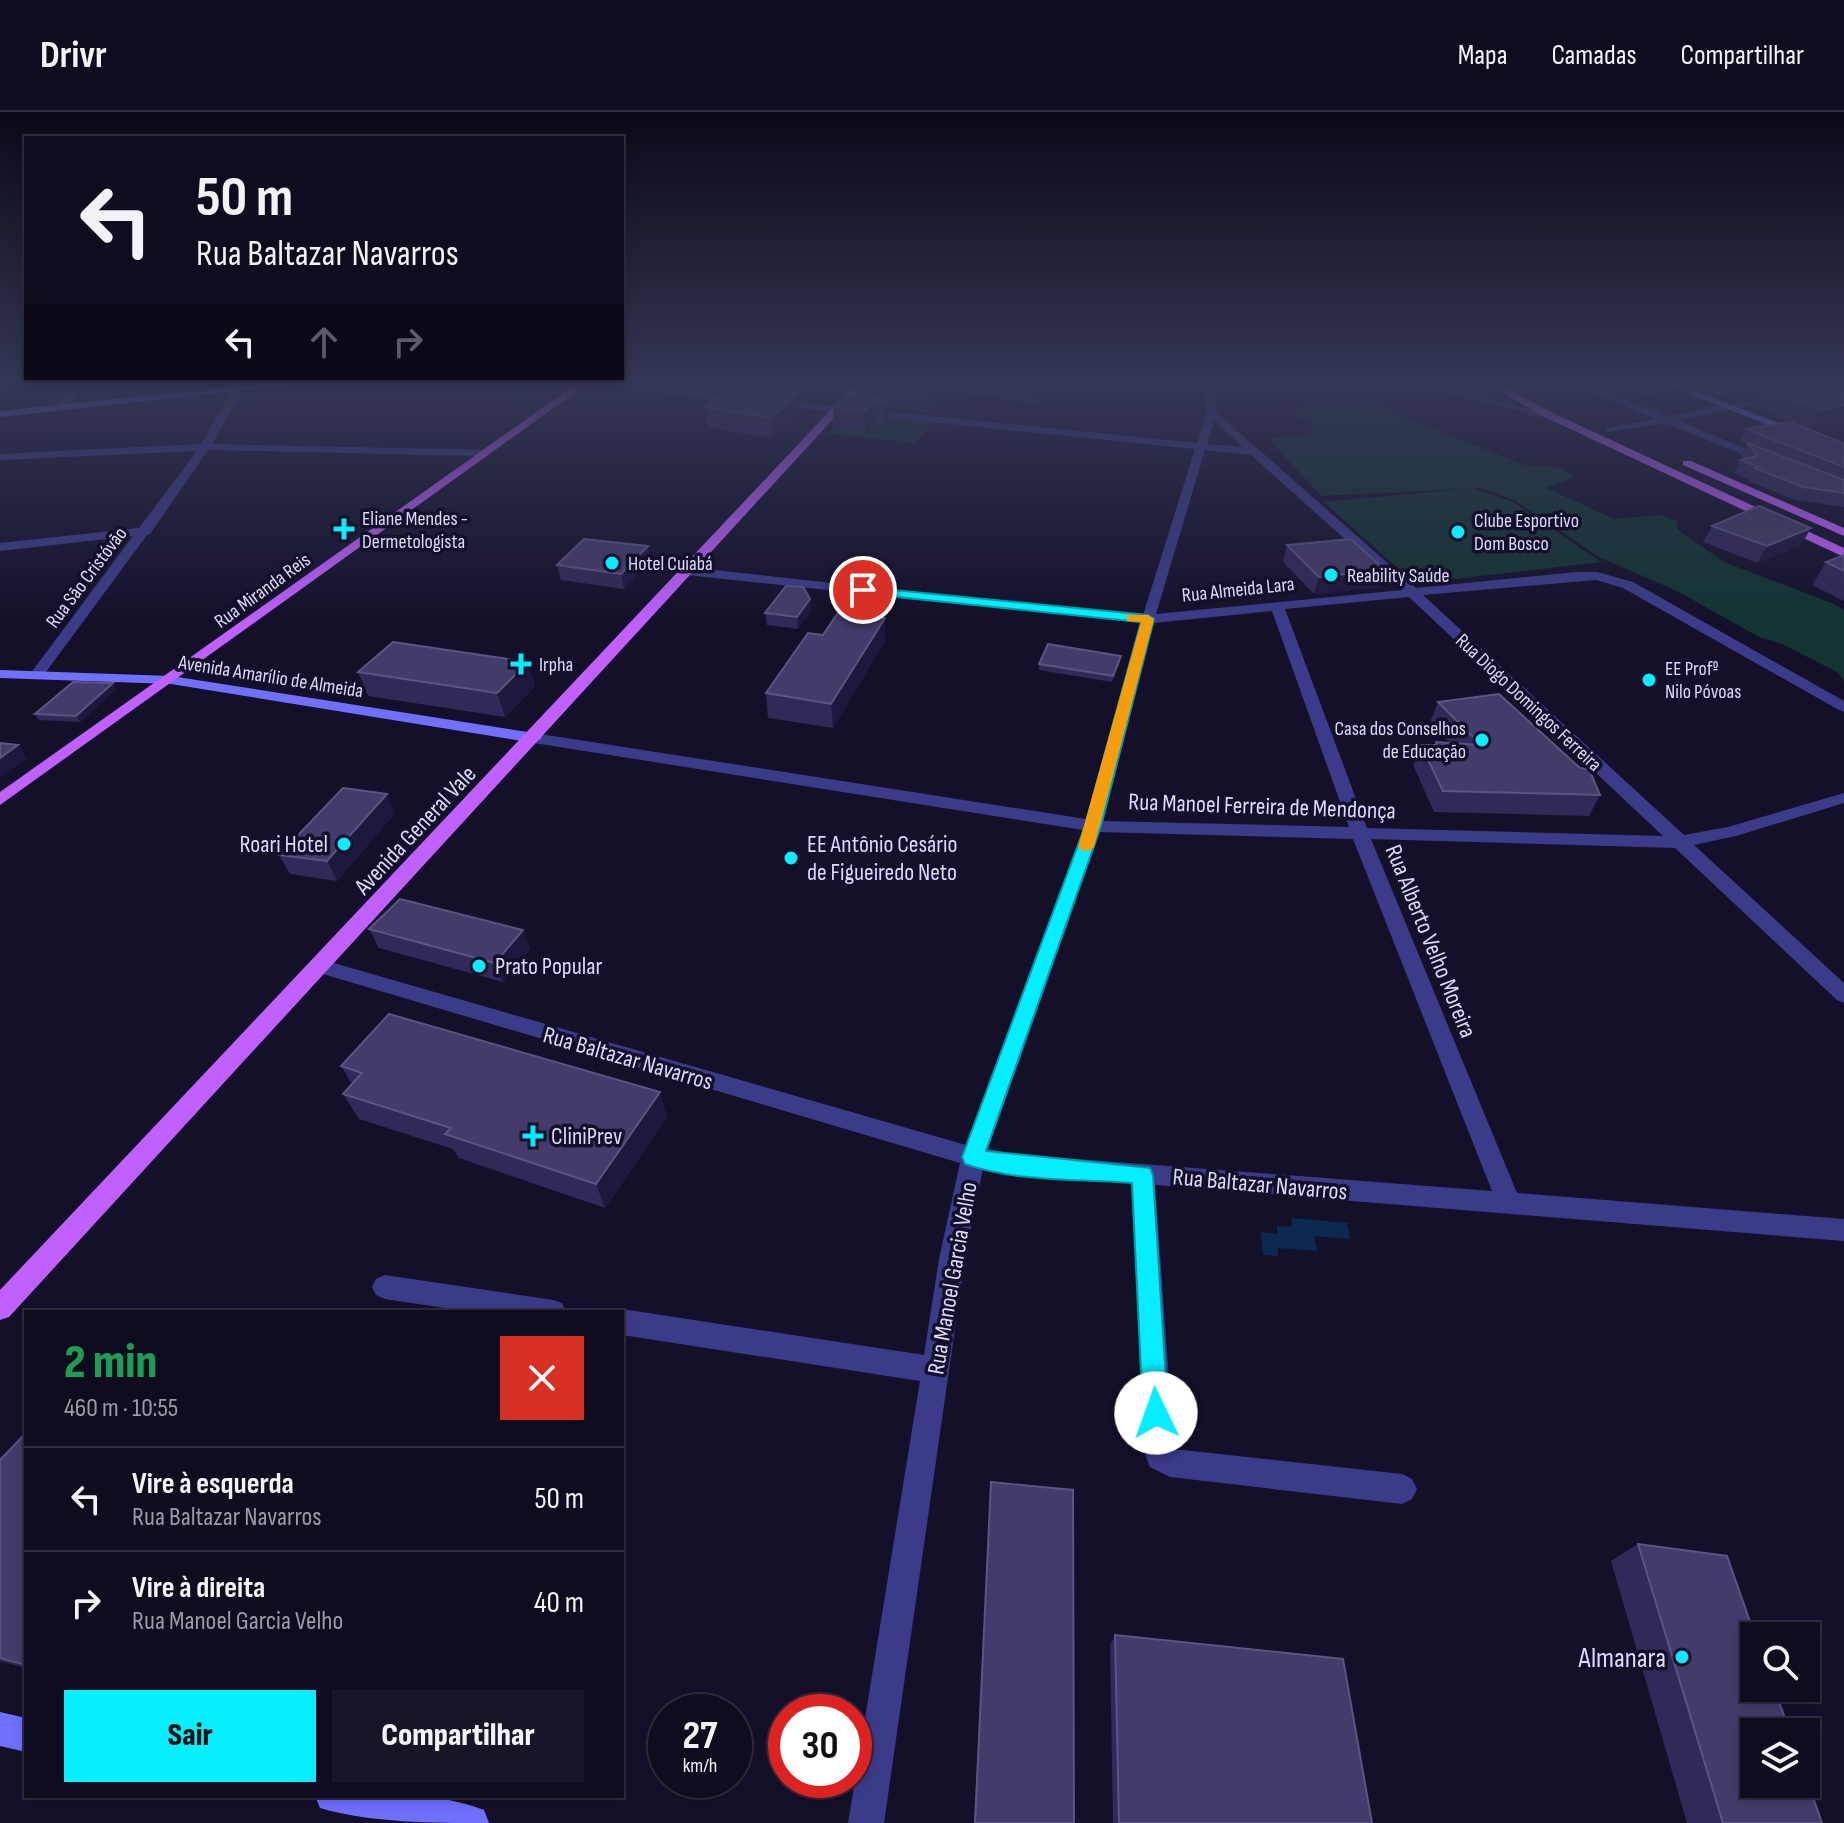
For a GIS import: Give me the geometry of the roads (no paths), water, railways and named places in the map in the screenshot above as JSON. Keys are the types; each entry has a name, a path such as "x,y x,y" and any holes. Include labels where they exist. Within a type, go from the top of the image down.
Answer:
{"main road":[{"name":"Rua Miranda Reis","path":"0,800 475,462"},
{"name":"Avenida General Vale","path":"0,1308 788,462"},
{"path":"1651,462 1844,553"},
{"path":"1684,462 1844,532"},
{"path":"1715,491 1746,498 1794,516 1816,519 1844,513"}],"street":[{"name":"Rua São Cristóvão","path":"38,673 195,462"},
{"name":"Rua Manoel Garcia Velho","path":"866,1823 952,1259 973,1157 1093,826 1148,619 1196,462"},
{"name":"Rua Diogo Domingos Ferreira","path":"1269,462 1844,995"},
{"path":"1771,462 1786,468"},
{"path":"0,547 146,531"},
{"name":"Rua Almeida Lara","path":"687,571 1102,617 1148,619 1576,576 1608,578 1653,599 1844,707"},
{"name":"Rua Alberto Velho Moreira","path":"1277,605 1360,834 1509,1204"},
{"name":"Avenida Amarílio de Almeida","path":"0,674 171,680 534,738"},
{"name":"Rua Manoel Ferreira de Mendonça","path":"534,738 1093,826 1678,842 1730,832 1844,798"},
{"name":"Rua Baltazar Navarros","path":"320,966 973,1157 1013,1164 1844,1230"},
{"path":"1142,1175 1160,1457 1170,1463 1402,1489"},
{"path":"385,1287 540,1310"},
{"path":"624,1322 936,1370"},
{"path":"0,1729 24,1735"},
{"path":"342,1798 471,1823"}],"water":[{"path":"1291,1218 1347,1223 1350,1239 1314,1236 1317,1251 1278,1248 1278,1256 1263,1255 1261,1232 1277,1234 1277,1226 1292,1227"}],"place":[{"name":"Eliane Mendes - Dermetologista","path":"344,529"},
{"name":"Clube Esportivo Dom Bosco","path":"1458,532"},
{"name":"Hotel Cuiabá","path":"612,563"},
{"name":"Reability Saúde","path":"1331,575"},
{"name":"Irpha","path":"521,664"},
{"name":"EE Profº Nilo Póvoas","path":"1649,680"},
{"name":"Casa dos Conselhos de Educação","path":"1482,740"},
{"name":"Roari Hotel","path":"344,844"},
{"name":"EE Antônio Cesário de Figueiredo Neto","path":"791,858"},
{"name":"Prato Popular","path":"479,966"},
{"name":"CliniPrev","path":"533,1136"},
{"name":"Almanara","path":"1682,1657"}]}
